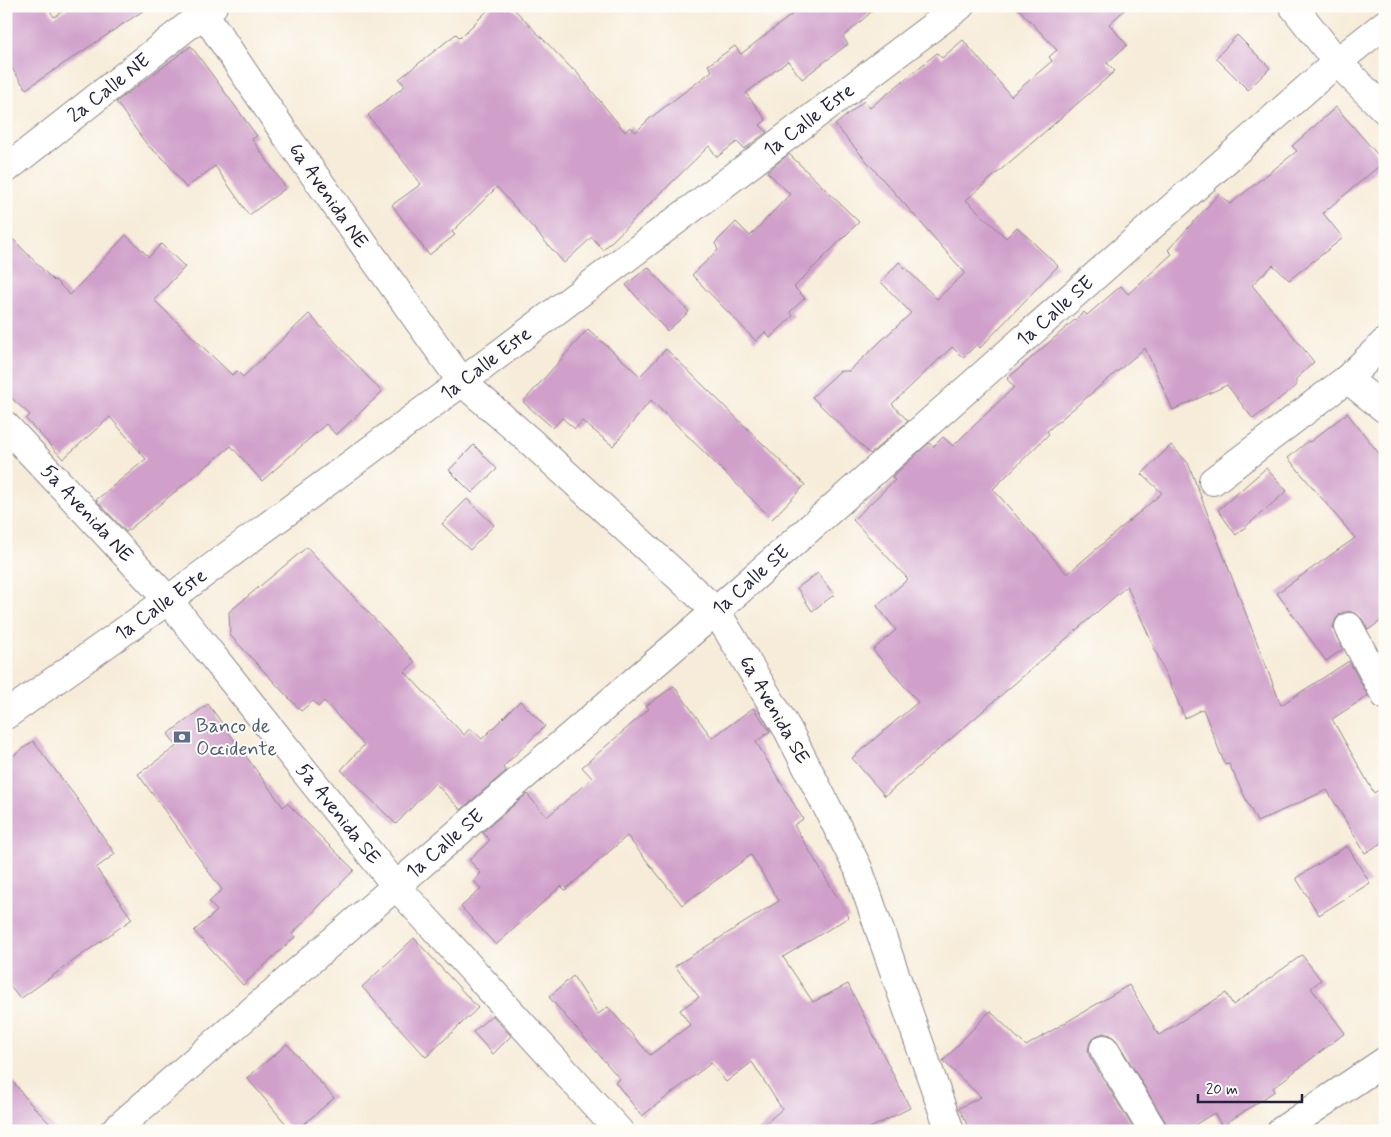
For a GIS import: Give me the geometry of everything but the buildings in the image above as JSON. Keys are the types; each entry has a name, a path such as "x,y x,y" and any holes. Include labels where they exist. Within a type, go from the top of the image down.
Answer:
{"street":[{"name":"1a Calle Este","path":"6,715 168,600 462,382 960,6"},
{"path":"1293,6 1337,62 1385,110"},
{"name":"6a Avenida NE","path":"205,8 290,141 462,382"},
{"name":"2a Calle NE","path":"6,170 205,8"},
{"name":"1a Calle SE","path":"114,1131 716,612 1337,62 1385,24"},
{"path":"1213,481 1347,379 1385,342"},
{"path":"1347,379 1385,409"},
{"name":"6a Avenida SE","path":"462,382 531,442 716,612 788,730 858,868 950,1131"},
{"name":"5a Avenida NE","path":"6,426 168,600"},
{"name":"5a Avenida SE","path":"168,600 396,886 619,1131"},
{"path":"1349,628 1385,695"},
{"path":"1104,1049 1152,1131"},
{"path":"1281,1131 1385,1061"}],"place":[{"name":"Banco de Occidente","path":"182,737"}]}
